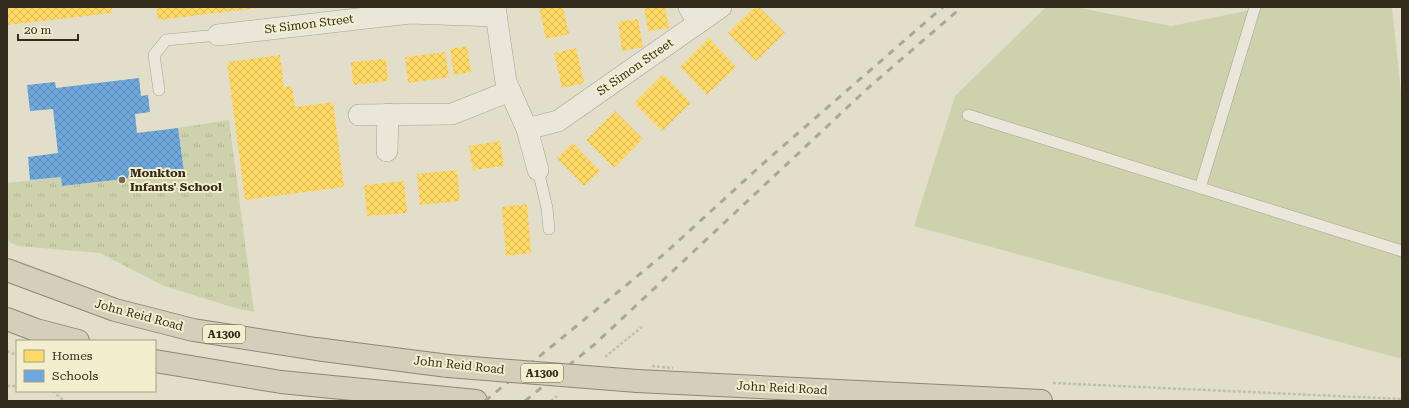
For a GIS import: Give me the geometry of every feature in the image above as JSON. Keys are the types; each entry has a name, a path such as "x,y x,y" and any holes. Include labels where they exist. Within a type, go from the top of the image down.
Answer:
{"highway":[{"name":"John Reid Road","path":"7,270 115,310 194,330 316,349 448,366 637,381 1041,401"},
{"path":"7,319 36,330 74,340"},
{"path":"156,361 281,382 476,401"}],"street":[{"name":"St Simon Street","path":"527,129 558,121 694,15 721,7"},
{"name":"St Simon Street","path":"218,35 410,12 496,11 506,82 527,129 538,170"},
{"path":"359,115 452,114 510,91"},
{"path":"387,151 388,114"}],"lane":[{"path":"1200,188 1255,7"},
{"path":"159,90 154,55 166,40 218,35"},
{"path":"968,116 1402,250"},
{"path":"538,170 547,208 549,229"}],"path":[{"path":"54,392 64,401"}],"green space":[{"path":"1046,7 1075,7 1171,26 1266,7 1392,7 1402,102 1402,359 914,226 955,96"},
{"path":"229,120 254,312 239,309 164,286 100,253 18,246 7,241 7,183 61,177 62,186 184,172 178,128"}],"building: Homes":[{"path":"7,7 112,7 112,13 7,25"},
{"path":"156,7 258,7 258,8 158,20"},
{"path":"539,7 563,7 569,34 546,39"},
{"path":"644,7 665,7 669,28 648,31"},
{"path":"755,7 759,7 785,33 756,61 728,33"},
{"path":"638,19 643,47 622,51 618,22"},
{"path":"709,38 736,67 707,95 680,67"},
{"path":"467,46 471,72 454,75 450,49"},
{"path":"576,48 584,83 562,88 554,53"},
{"path":"445,52 449,77 408,83 405,57"},
{"path":"280,55 284,87 292,86 295,107 333,102 344,187 245,200 227,62"},
{"path":"386,59 388,81 353,85 351,62"},
{"path":"663,74 691,103 662,131 634,103"},
{"path":"615,111 643,139 614,168 586,140"},
{"path":"500,141 504,166 473,170 469,146"},
{"path":"573,143 600,171 584,186 557,158"},
{"path":"457,170 460,201 420,205 417,174"},
{"path":"404,181 407,213 367,216 364,185"},
{"path":"527,204 531,253 506,256 502,207"}],"building: Schools":[{"path":"139,78 141,96 148,95 150,112 135,114 137,133 178,128 184,172 62,186 61,177 30,180 28,157 58,153 53,109 30,111 27,85 55,82 56,88"}],"railway":[{"path":"485,401 663,255 767,160 943,7"},
{"path":"525,401 595,344 868,88 962,7"}],"place":[{"name":"Monkton Infants' School","path":"122,180"}]}
